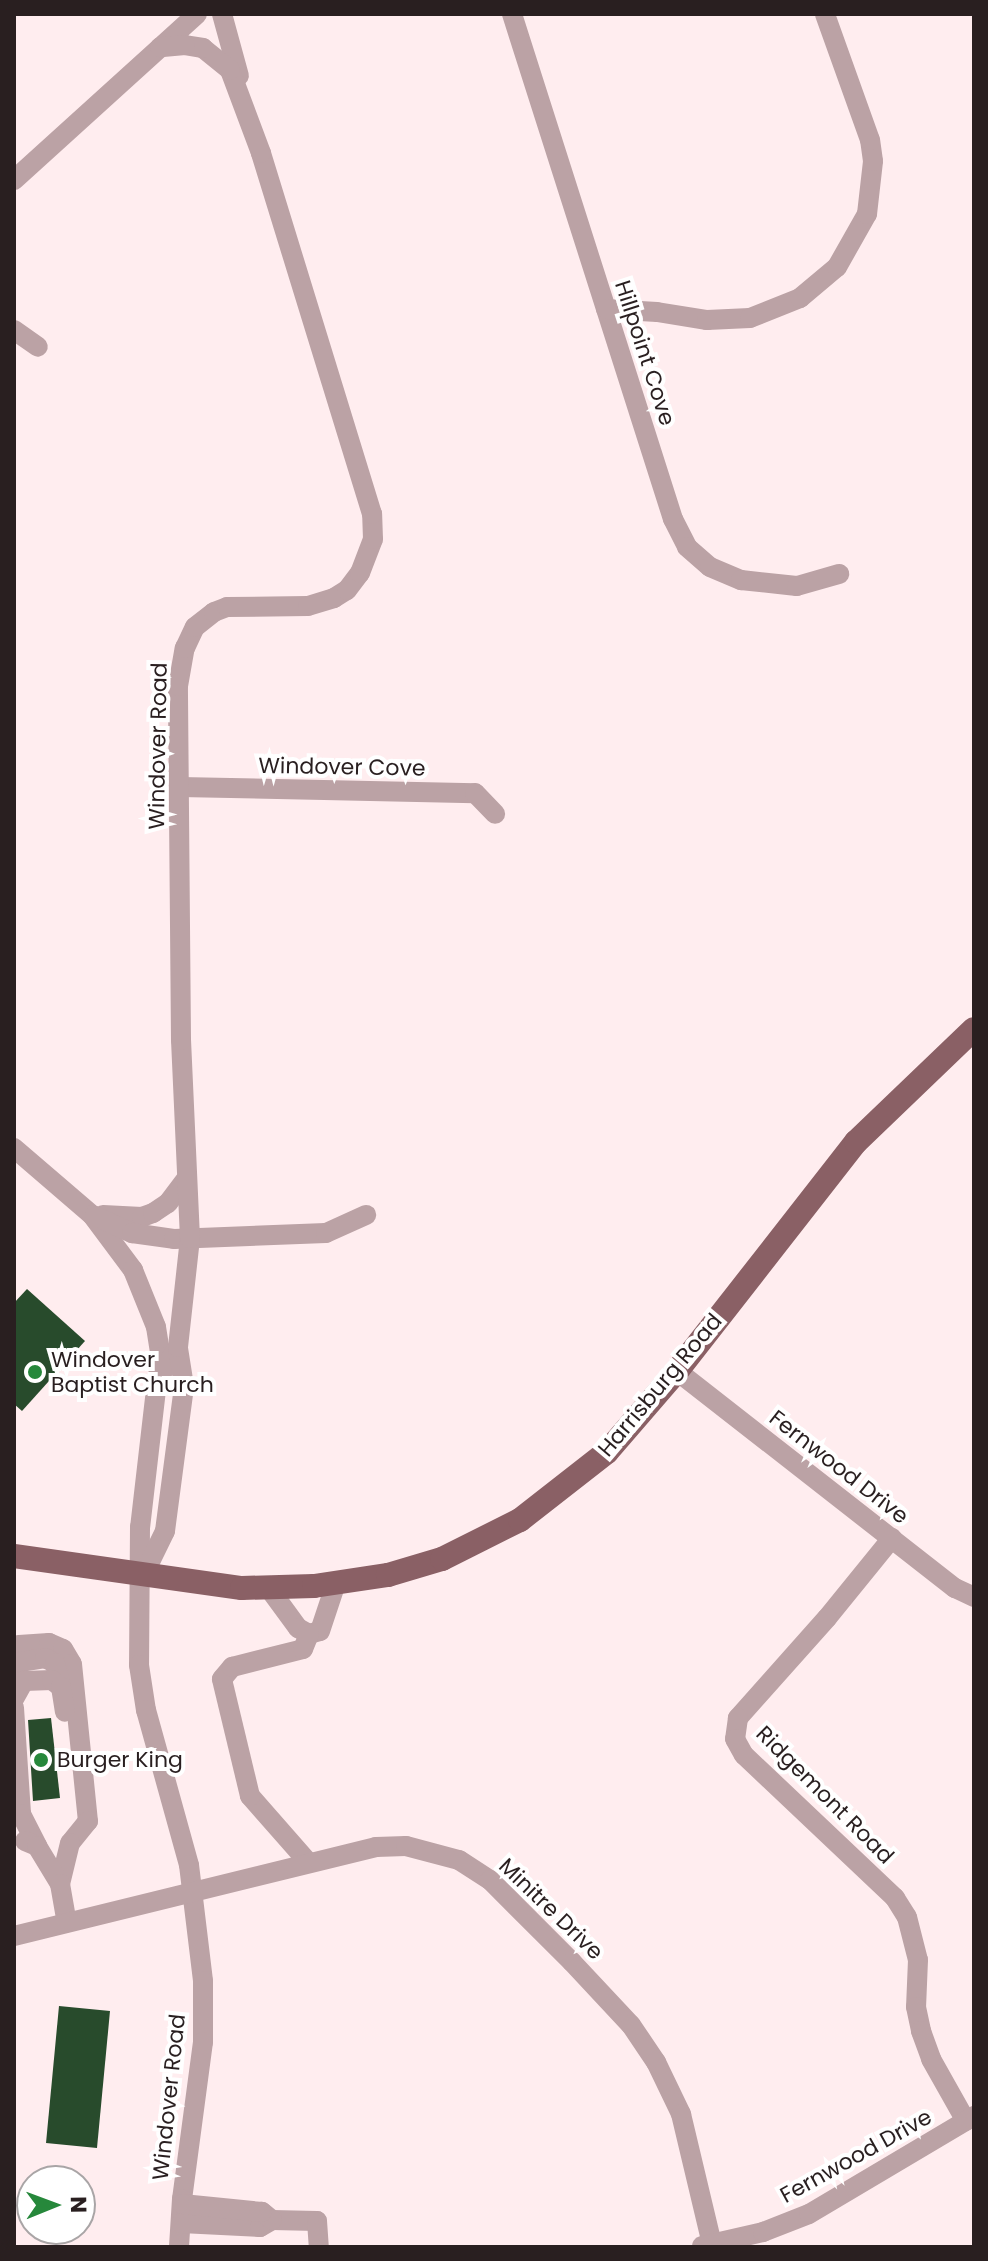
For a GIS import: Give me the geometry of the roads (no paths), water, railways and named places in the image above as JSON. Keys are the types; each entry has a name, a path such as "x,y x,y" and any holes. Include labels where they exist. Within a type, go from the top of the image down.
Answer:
{"main road":[{"name":"Harrisburg Road","path":"14,1556 242,1588 336,1583 388,1575 442,1559 520,1520 607,1452 677,1371 856,1142 974,1029"}],"street":[{"path":"14,180 197,14"},
{"name":"Windover Road","path":"143,1576 165,1531 184,1386 178,1347 190,1238 181,1055 179,672 195,627 214,612 227,607 308,606 334,598 347,590 360,573 373,539 372,514 261,153 222,14"},
{"name":"Hillpoint Cove","path":"512,14 673,519 687,547 710,567 741,580 797,586 839,574"},
{"path":"606,309 657,312 707,320 750,318 800,298 824,281 843,259 867,214 873,161 870,140 825,14"},
{"name":"Windover Road","path":"160,47 198,47 227,65 261,153"},
{"path":"14,330 38,347"},
{"name":"Windover Cove","path":"180,787 475,793 495,814"},
{"path":"14,1148 92,1215 140,1284 159,1342 161,1357 157,1381"},
{"path":"92,1215 142,1217 168,1203 187,1178"},
{"path":"92,1215 132,1233 190,1238 326,1233 366,1215"},
{"name":"Windover Road","path":"178,1347 157,1381 140,1527 143,1576 139,1665 146,1710 177,1818 192,1889 203,1981 203,2042 179,2247"},
{"name":"Fernwood Drive","path":"677,1371 955,1588 974,1597"},
{"name":"Ridgemont Road","path":"892,1538 827,1618 738,1718 735,1739 744,1755 895,1898 907,1917 918,1960 916,2007 921,2031 931,2059 970,2118"},
{"path":"268,1587 298,1628 309,1634 320,1631 336,1583"},
{"path":"308,1862 250,1796 222,1679 232,1667 303,1649 309,1634"},
{"path":"14,1649 19,1645 49,1643 63,1649 72,1664 88,1821 70,1843"},
{"path":"14,1668 20,1662 45,1658 55,1663 61,1687 76,1817 60,1884"},
{"path":"14,1699 24,1681 52,1680 61,1687"},
{"path":"14,1708 21,1814 60,1884 67,1922"},
{"path":"14,1828 24,1840 37,1846"},
{"name":"Minitre Drive","path":"14,1936 192,1889 376,1847 406,1846 459,1860 490,1880 631,2025 656,2062 681,2114 706,2246"},
{"name":"Fernwood Drive","path":"706,2246 763,2232 809,2214 970,2118"},
{"path":"181,2214 260,2227 272,2220 317,2221 319,2247"}],"place":[{"name":"Windover Baptist Church","path":"35,1372"},
{"name":"Burger King","path":"41,1760"}]}
